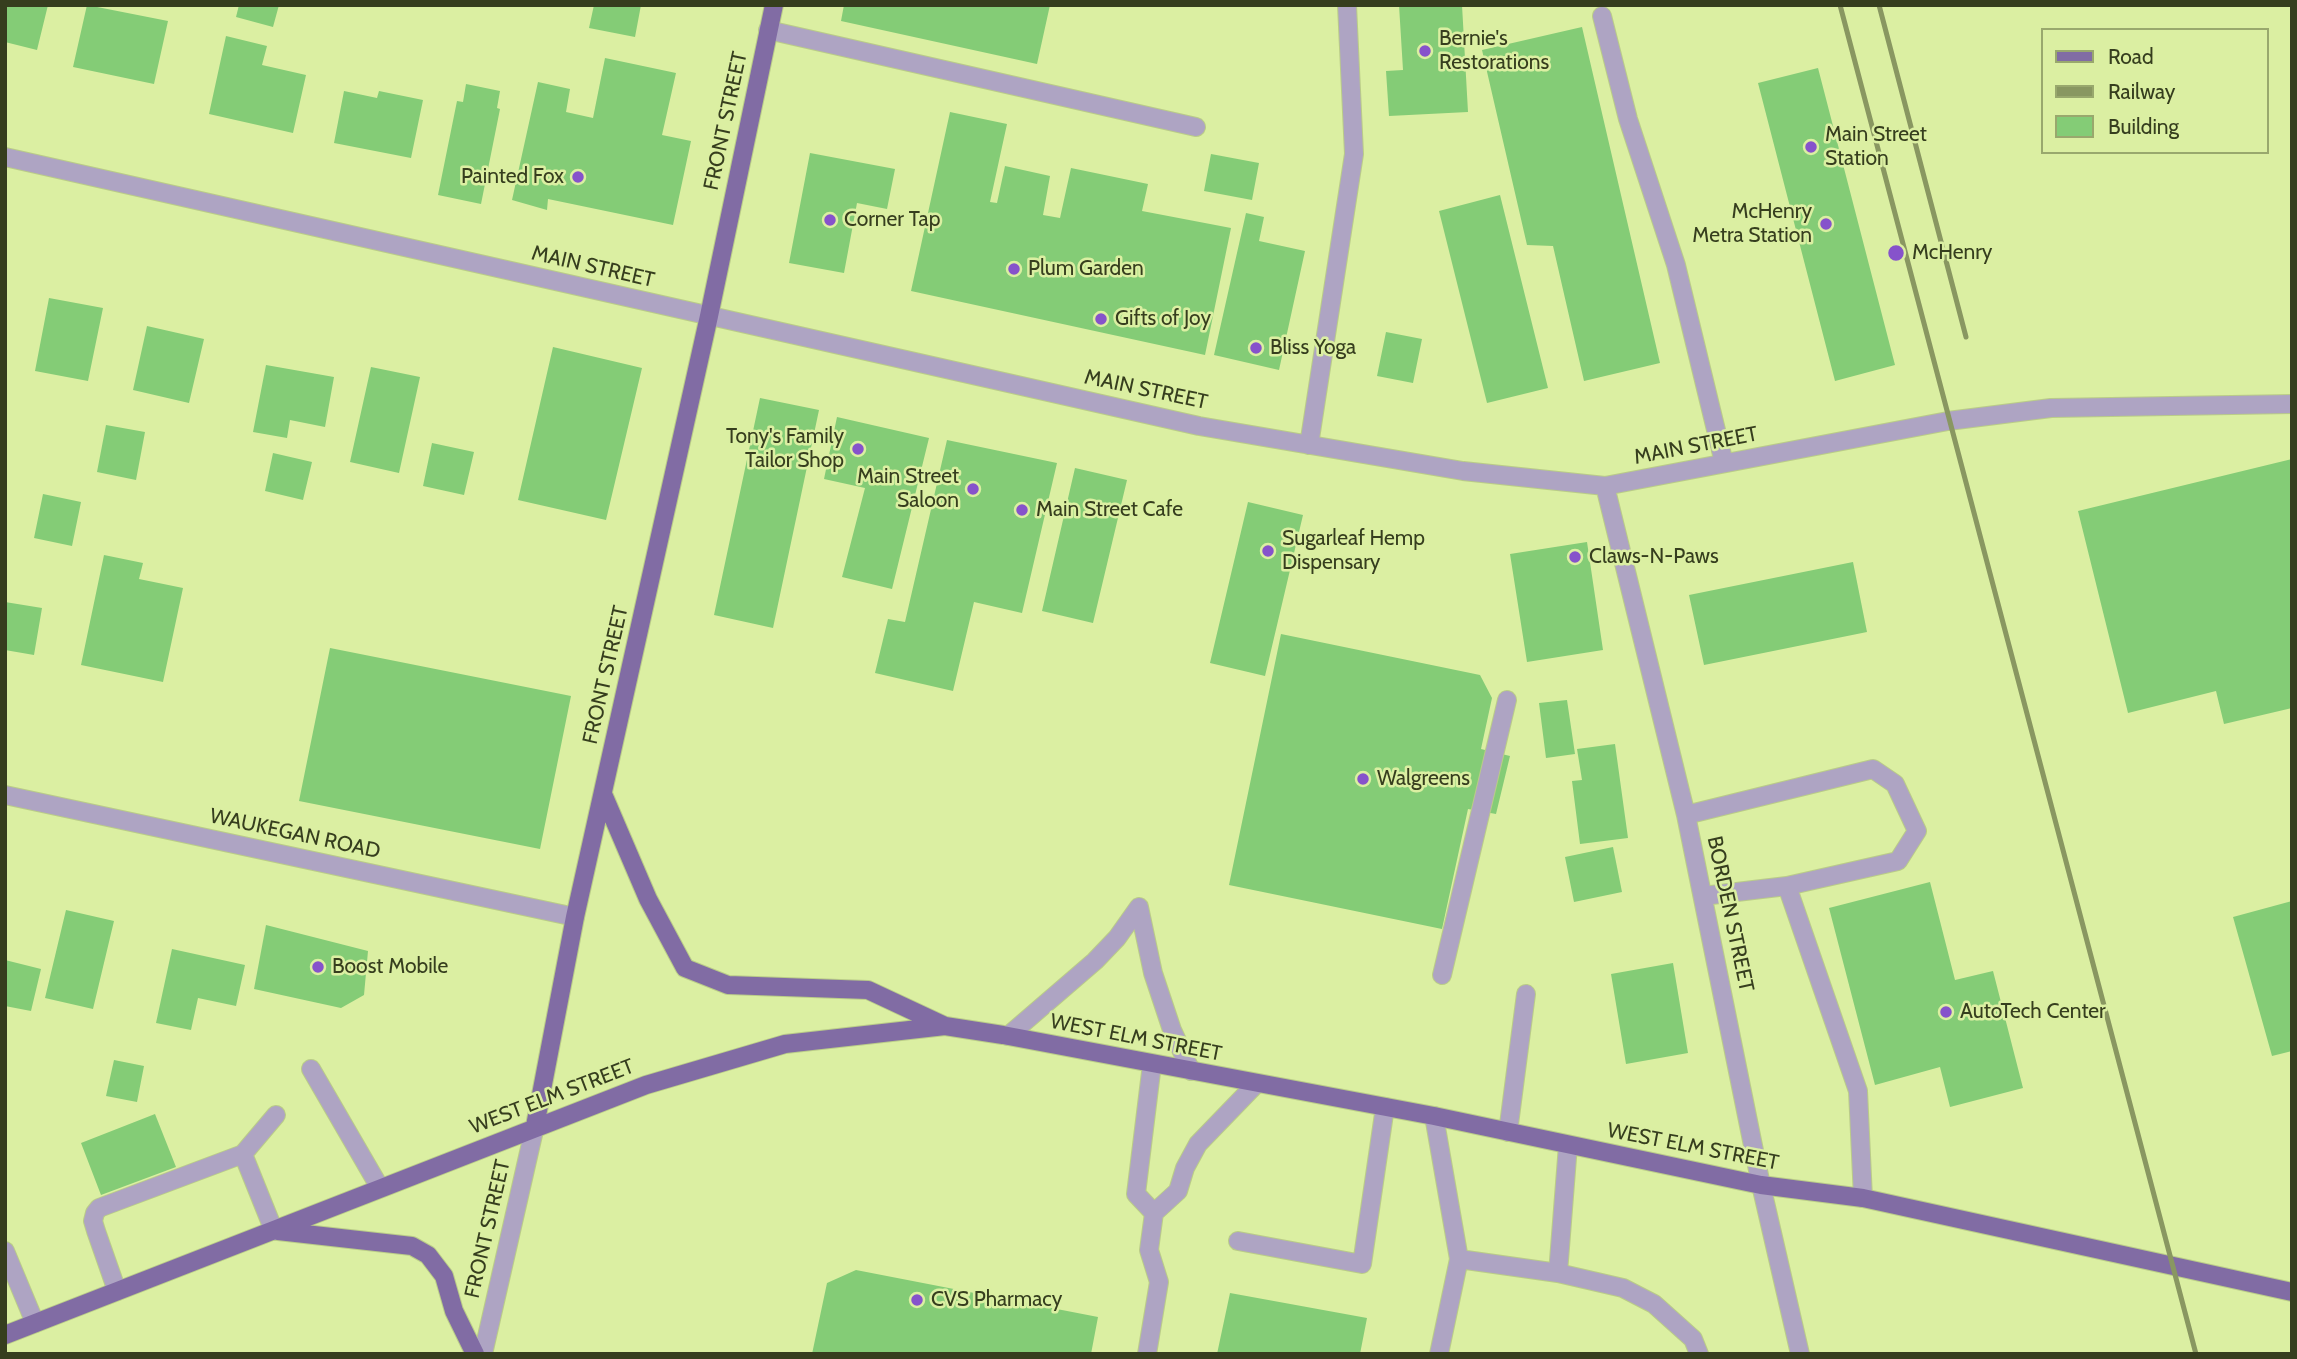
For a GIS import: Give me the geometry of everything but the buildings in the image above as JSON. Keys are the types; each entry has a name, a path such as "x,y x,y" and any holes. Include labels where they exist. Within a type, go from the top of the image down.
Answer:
{"main road":[{"name":"FRONT STREET","path":"535,1126 576,917 709,316 774,5"},
{"path":"603,794 648,899 685,968 729,985 869,990 945,1026"},
{"name":"WEST ELM STREET","path":"5,1335 535,1126 646,1085 785,1044 945,1026 1434,1116 1761,1185 1863,1198 2292,1292"},
{"path":"274,1231 412,1246 428,1255 444,1276 454,1311 475,1354"}],"street":[{"path":"1309,445 1354,154 1348,5"},
{"path":"1602,16 1628,119 1676,265 1724,463"},
{"path":"768,30 1196,127"},
{"name":"MAIN STREET","path":"5,157 1199,426 1463,471 1605,486 1948,421 2051,408 2292,404"},
{"name":"BORDEN STREET","path":"1605,486 1686,815 1761,1185 1800,1354"},
{"path":"1442,975 1507,700"},
{"path":"1686,815 1873,769 1895,784 1917,831 1898,861 1787,886 1703,895"},
{"name":"WAUKEGAN ROAD","path":"5,795 576,917"},
{"path":"1787,886 1858,1091 1863,1198"},
{"path":"1008,1036 1095,961 1139,907 1153,973 1172,1030 1191,1071"},
{"path":"1508,1132 1526,994"},
{"path":"1152,1064 1136,1194 1154,1213"},
{"path":"311,1069 380,1188"},
{"path":"1147,1354 1159,1282 1149,1250 1154,1213 1178,1191 1185,1168 1198,1144 1256,1084"},
{"path":"1238,1241 1362,1264 1385,1107"},
{"path":"117,1291 93,1221 94,1213 99,1208 243,1154 276,1115"},
{"path":"1434,1116 1459,1259 1439,1354"},
{"name":"FRONT STREET","path":"482,1354 535,1126"},
{"path":"1558,1273 1568,1145"},
{"path":"243,1154 274,1231"},
{"path":"5,1251 35,1323"},
{"path":"1459,1259 1558,1273 1623,1288 1654,1304 1693,1339 1699,1354"}],"railway":[{"path":"1840,5 2196,1354"},
{"path":"1879,5 1966,337"}],"place":[{"name":"Bernie's Restorations","path":"1425,51"},
{"name":"Main Street Station","path":"1811,147"},
{"name":"Painted Fox","path":"578,177"},
{"name":"Corner Tap","path":"830,220"},
{"name":"McHenry Metra Station","path":"1826,224"},
{"name":"McHenry","path":"1896,253"},
{"name":"Plum Garden","path":"1014,269"},
{"name":"Gifts of Joy","path":"1101,319"},
{"name":"Bliss Yoga","path":"1256,348"},
{"name":"Tony's Family Tailor Shop","path":"858,449"},
{"name":"Main Street Saloon","path":"973,489"},
{"name":"Main Street Cafe","path":"1022,510"},
{"name":"Sugarleaf Hemp Dispensary","path":"1268,551"},
{"name":"Claws-N-Paws","path":"1575,557"},
{"name":"Walgreens","path":"1363,779"},
{"name":"Boost Mobile","path":"318,967"},
{"name":"AutoTech Center","path":"1946,1012"},
{"name":"CVS Pharmacy","path":"917,1300"}]}
